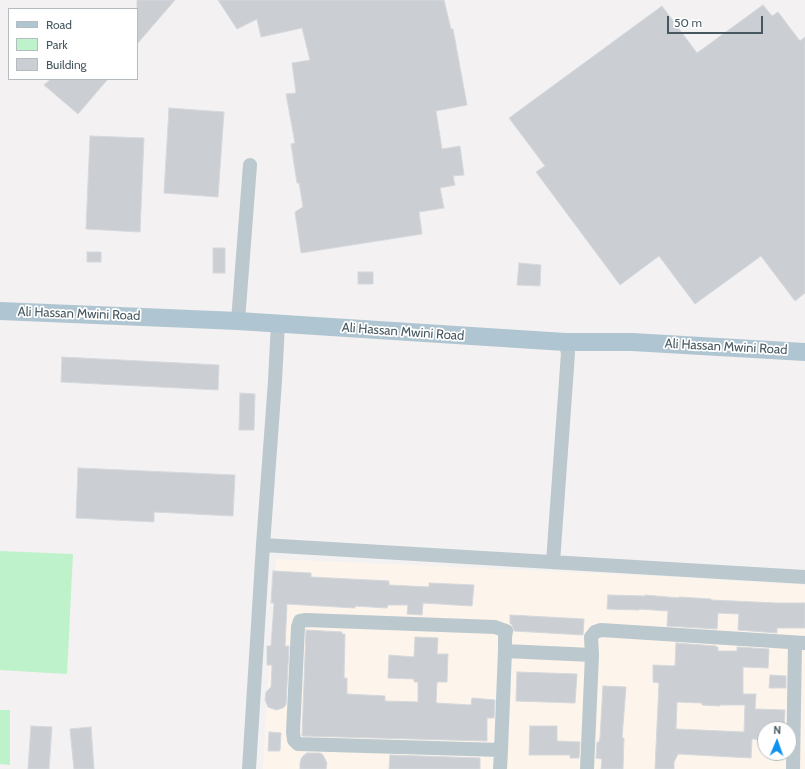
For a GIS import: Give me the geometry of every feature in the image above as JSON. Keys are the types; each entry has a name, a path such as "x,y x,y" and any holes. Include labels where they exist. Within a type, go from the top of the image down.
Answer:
{"main road":[{"name":"Ali Hassan Mwini Road","path":"0,311 278,323 565,342 632,342 805,352"}],"street":[{"path":"238,321 250,165"},
{"path":"249,769 263,545 276,381 278,323"},
{"path":"554,562 568,353 565,342"},
{"path":"263,545 805,577"},
{"path":"500,769 501,750 506,631 495,627 300,621 298,627 293,732 294,740 298,744 501,750"},
{"path":"587,769 592,655 591,637 595,632 601,630 800,643 793,769"},
{"path":"505,651 592,655"}],"shaded area":[{"path":"276,559 656,576 805,585 805,769 263,769"}],"green space":[{"path":"0,551 73,554 67,674 0,670"},
{"path":"0,710 10,710 10,765 0,764"}],"building":[{"path":"137,0 175,0 138,43"},
{"path":"218,0 444,0 451,29 453,29 467,105 436,111 442,149 460,146 464,175 453,176 455,185 440,188 444,208 419,212 422,234 301,253 295,212 303,207 299,183 297,183 291,144 295,143 286,94 296,93 292,63 310,60 302,28 261,37 257,19 237,29"},
{"path":"763,5 772,16 778,12 800,41 805,37 805,293 795,301 761,256 695,304 659,256 620,285 536,172 545,166 509,118 662,6 697,53"},
{"path":"50,80 107,80 78,114 44,85"},
{"path":"169,108 224,112 218,197 164,193"},
{"path":"90,136 144,138 140,232 86,229"},
{"path":"213,248 225,248 225,273 213,273"},
{"path":"87,252 101,252 101,262 87,262"},
{"path":"519,263 541,265 540,286 517,285"},
{"path":"358,272 373,272 373,284 358,284"},
{"path":"62,357 219,365 218,390 61,382"},
{"path":"240,393 255,394 254,430 239,430"},
{"path":"78,468 235,475 233,516 154,512 154,522 76,518"},
{"path":"273,571 311,573 311,577 389,581 389,585 429,587 429,583 474,585 472,606 423,603 422,615 407,614 408,605 388,605 387,608 355,606 355,608 287,604 285,646 289,646 286,705 283,708 276,710 268,707 265,700 266,692 271,687 272,665 267,665 267,646 271,646 274,603 271,603"},
{"path":"608,595 645,595 711,600 805,603 805,628 777,628 777,633 738,630 739,614 718,613 717,629 667,626 668,611 607,609"},
{"path":"510,615 584,619 583,635 514,631 510,623"},
{"path":"306,630 342,632 342,634 345,634 344,678 347,678 347,694 385,696 385,701 418,702 418,682 414,682 414,679 388,678 389,655 414,657 415,637 438,638 437,654 448,654 447,682 437,682 436,703 471,705 472,698 495,700 494,718 487,718 487,741 302,736"},
{"path":"676,643 716,646 718,647 718,651 737,651 737,647 769,649 768,668 743,667 743,694 756,694 755,709 785,710 784,721 757,721 757,739 752,739 751,758 678,754 674,762 674,769 655,769 659,683 653,682 653,665 675,666","holes":["677,702 702,703 702,705 745,705 744,732 676,729"]},
{"path":"517,672 577,674 575,703 516,701"},
{"path":"770,675 786,676 786,688 769,688"},
{"path":"603,686 626,687 622,738 624,738 623,769 601,769 602,759 596,758 597,742 599,742 600,738"},
{"path":"31,726 52,727 49,769 28,769"},
{"path":"530,726 557,726 557,741 580,742 579,758 570,758 570,755 529,755"},
{"path":"91,727 94,769 74,769 70,729"},
{"path":"269,732 281,733 280,751 268,751"},
{"path":"307,753 320,753 323,755 327,763 326,769 300,769 301,759"},
{"path":"390,755 480,758 480,769 389,769"}]}
